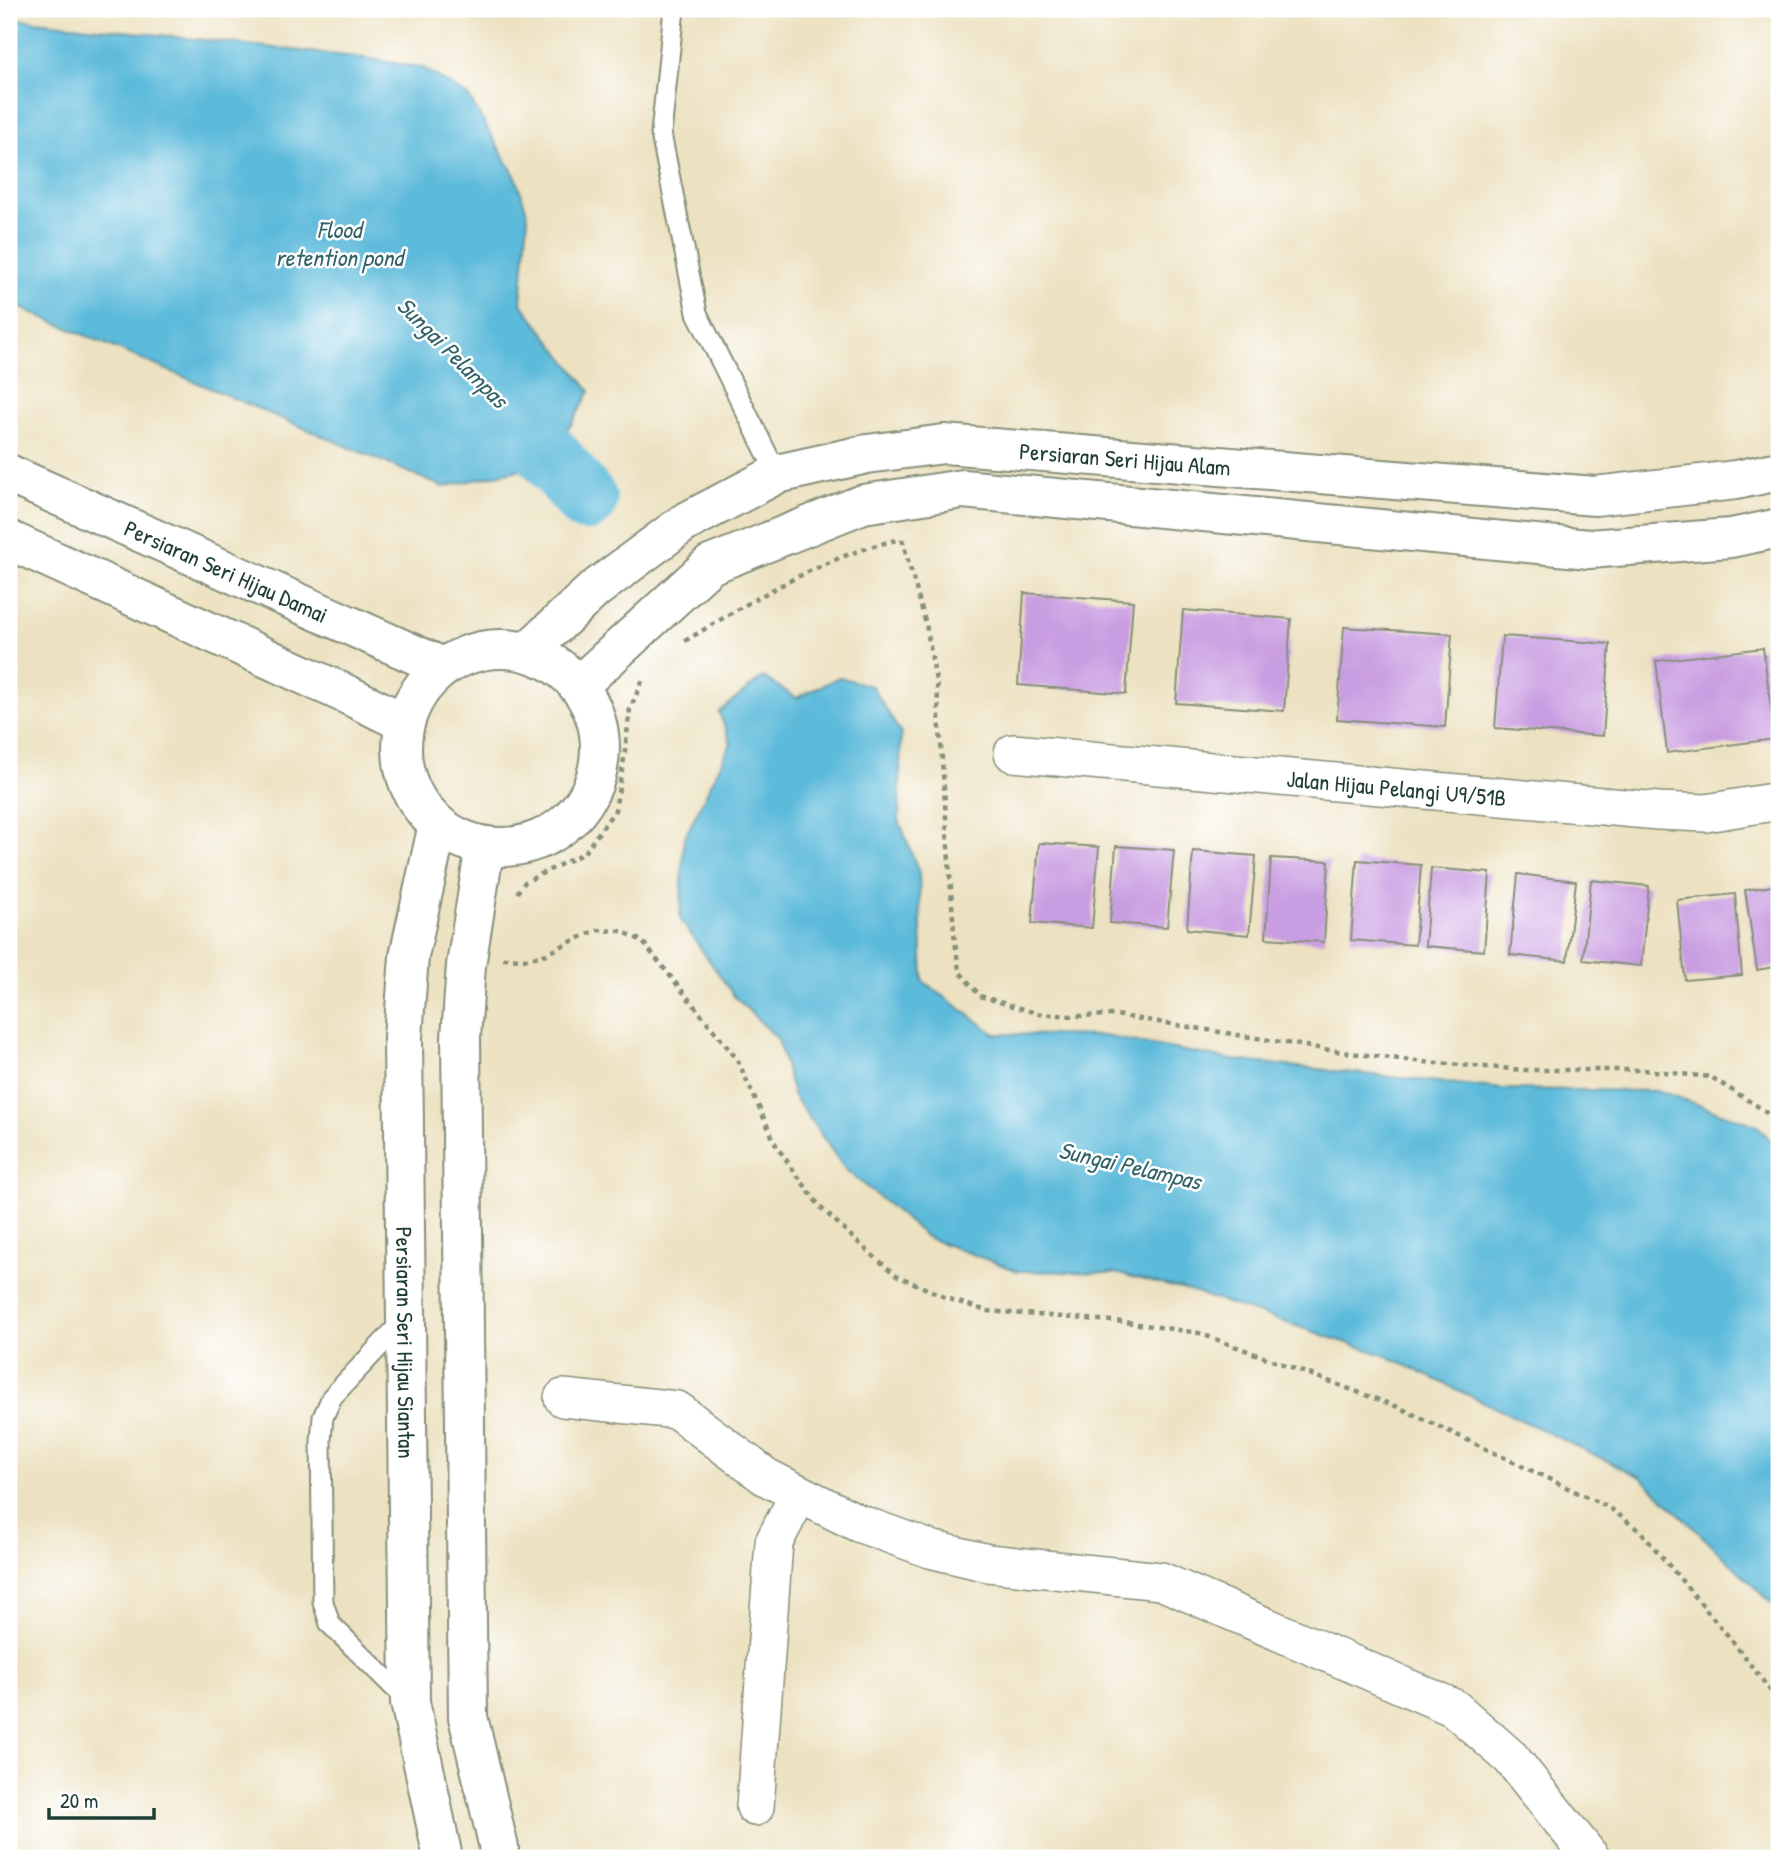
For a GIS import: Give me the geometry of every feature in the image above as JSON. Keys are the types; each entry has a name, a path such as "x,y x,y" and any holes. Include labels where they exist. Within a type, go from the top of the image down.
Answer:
{"street":[{"name":"Persiaran Seri Hijau Alam","path":"527,652 595,589 684,523 777,474 867,454 944,444 1595,496 1736,480 1779,471"},
{"name":"Persiaran Seri Hijau Damai","path":"9,474 443,667"},
{"name":"Persiaran Seri Hijau Alam","path":"578,686 710,565 863,504 963,489 1589,549 1731,538 1779,528"},
{"path":"9,540 405,723"},
{"path":"498,649 527,652 564,671 578,686 594,716 600,750 593,784 576,813 550,835 518,846 485,846 453,836 428,816 410,788 402,756 405,723 419,692 443,667 479,652 498,649"},
{"name":"Jalan Hijau Pelangi U9/51B","path":"1013,753 1658,811 1706,813 1779,801"},
{"name":"Persiaran Seri Hijau Siantan","path":"438,824 409,956 403,1037 410,1702 443,1858"},
{"path":"485,846 466,965 461,1038 467,1690 468,1717 499,1849 497,1858"},
{"path":"563,1398 677,1410 766,1477 858,1523 930,1549 988,1563 1161,1581 1454,1708 1511,1758 1591,1858"},
{"path":"755,1807 775,1542 799,1494"}],"lane":[{"path":"674,9 661,134 697,313 777,474"},
{"path":"406,1318 332,1397 323,1417 321,1440 323,1602 330,1624 410,1702"}],"path":[{"path":"682,643 776,586 870,545 902,539 926,624 937,687 959,971 980,996 1039,1014 1116,1015 1342,1052 1424,1062 1524,1070 1643,1070 1711,1077 1762,1109 1779,1124"},
{"path":"512,899 525,882 584,853 615,810 629,709 647,671"},
{"path":"496,958 526,959 547,954 597,930 622,932 642,942 737,1059 778,1147 820,1207 896,1275 949,1299 987,1311 1125,1322 1199,1333 1398,1407 1610,1508 1641,1532 1730,1638 1779,1702"}],"water":[{"name":"Flood retention pond","path":"9,18 364,58 423,68 468,96 516,177 528,216 521,303 590,391 571,425 518,470 443,487 9,303"},
{"path":"763,677 797,698 839,677 872,686 901,734 899,820 919,873 923,981 995,1034 1104,1036 1233,1060 1504,1089 1660,1091 1758,1126 1779,1150 1779,1613 1777,1608 1641,1477 1384,1355 1190,1291 1115,1273 1018,1271 928,1238 845,1169 793,1095 778,1039 734,996 680,919 684,839 731,743 719,712"}],"building":[{"path":"1024,593 1133,601 1126,694 1018,685"},
{"path":"1183,610 1291,619 1284,711 1176,703"},
{"path":"1344,627 1452,634 1445,727 1337,719"},
{"path":"1502,636 1610,644 1603,736 1495,728"},
{"path":"1763,648 1775,739 1667,753 1656,661"},
{"path":"1039,843 1099,847 1092,928 1032,923"},
{"path":"1116,846 1174,850 1167,927 1110,923"},
{"path":"1193,851 1256,856 1249,935 1187,929"},
{"path":"1271,858 1329,861 1324,942 1266,938"},
{"path":"1357,860 1421,865 1415,945 1351,940"},
{"path":"1431,868 1490,873 1484,951 1425,946"},
{"path":"1518,874 1576,881 1567,961 1510,955"},
{"path":"1591,880 1649,886 1641,966 1583,960"},
{"path":"1779,885 1779,966 1757,970 1745,890"},
{"path":"1735,894 1742,975 1685,980 1677,900"}],"waterway":[{"name":"Sungai Pelampas","path":"486,382 586,500"}]}
